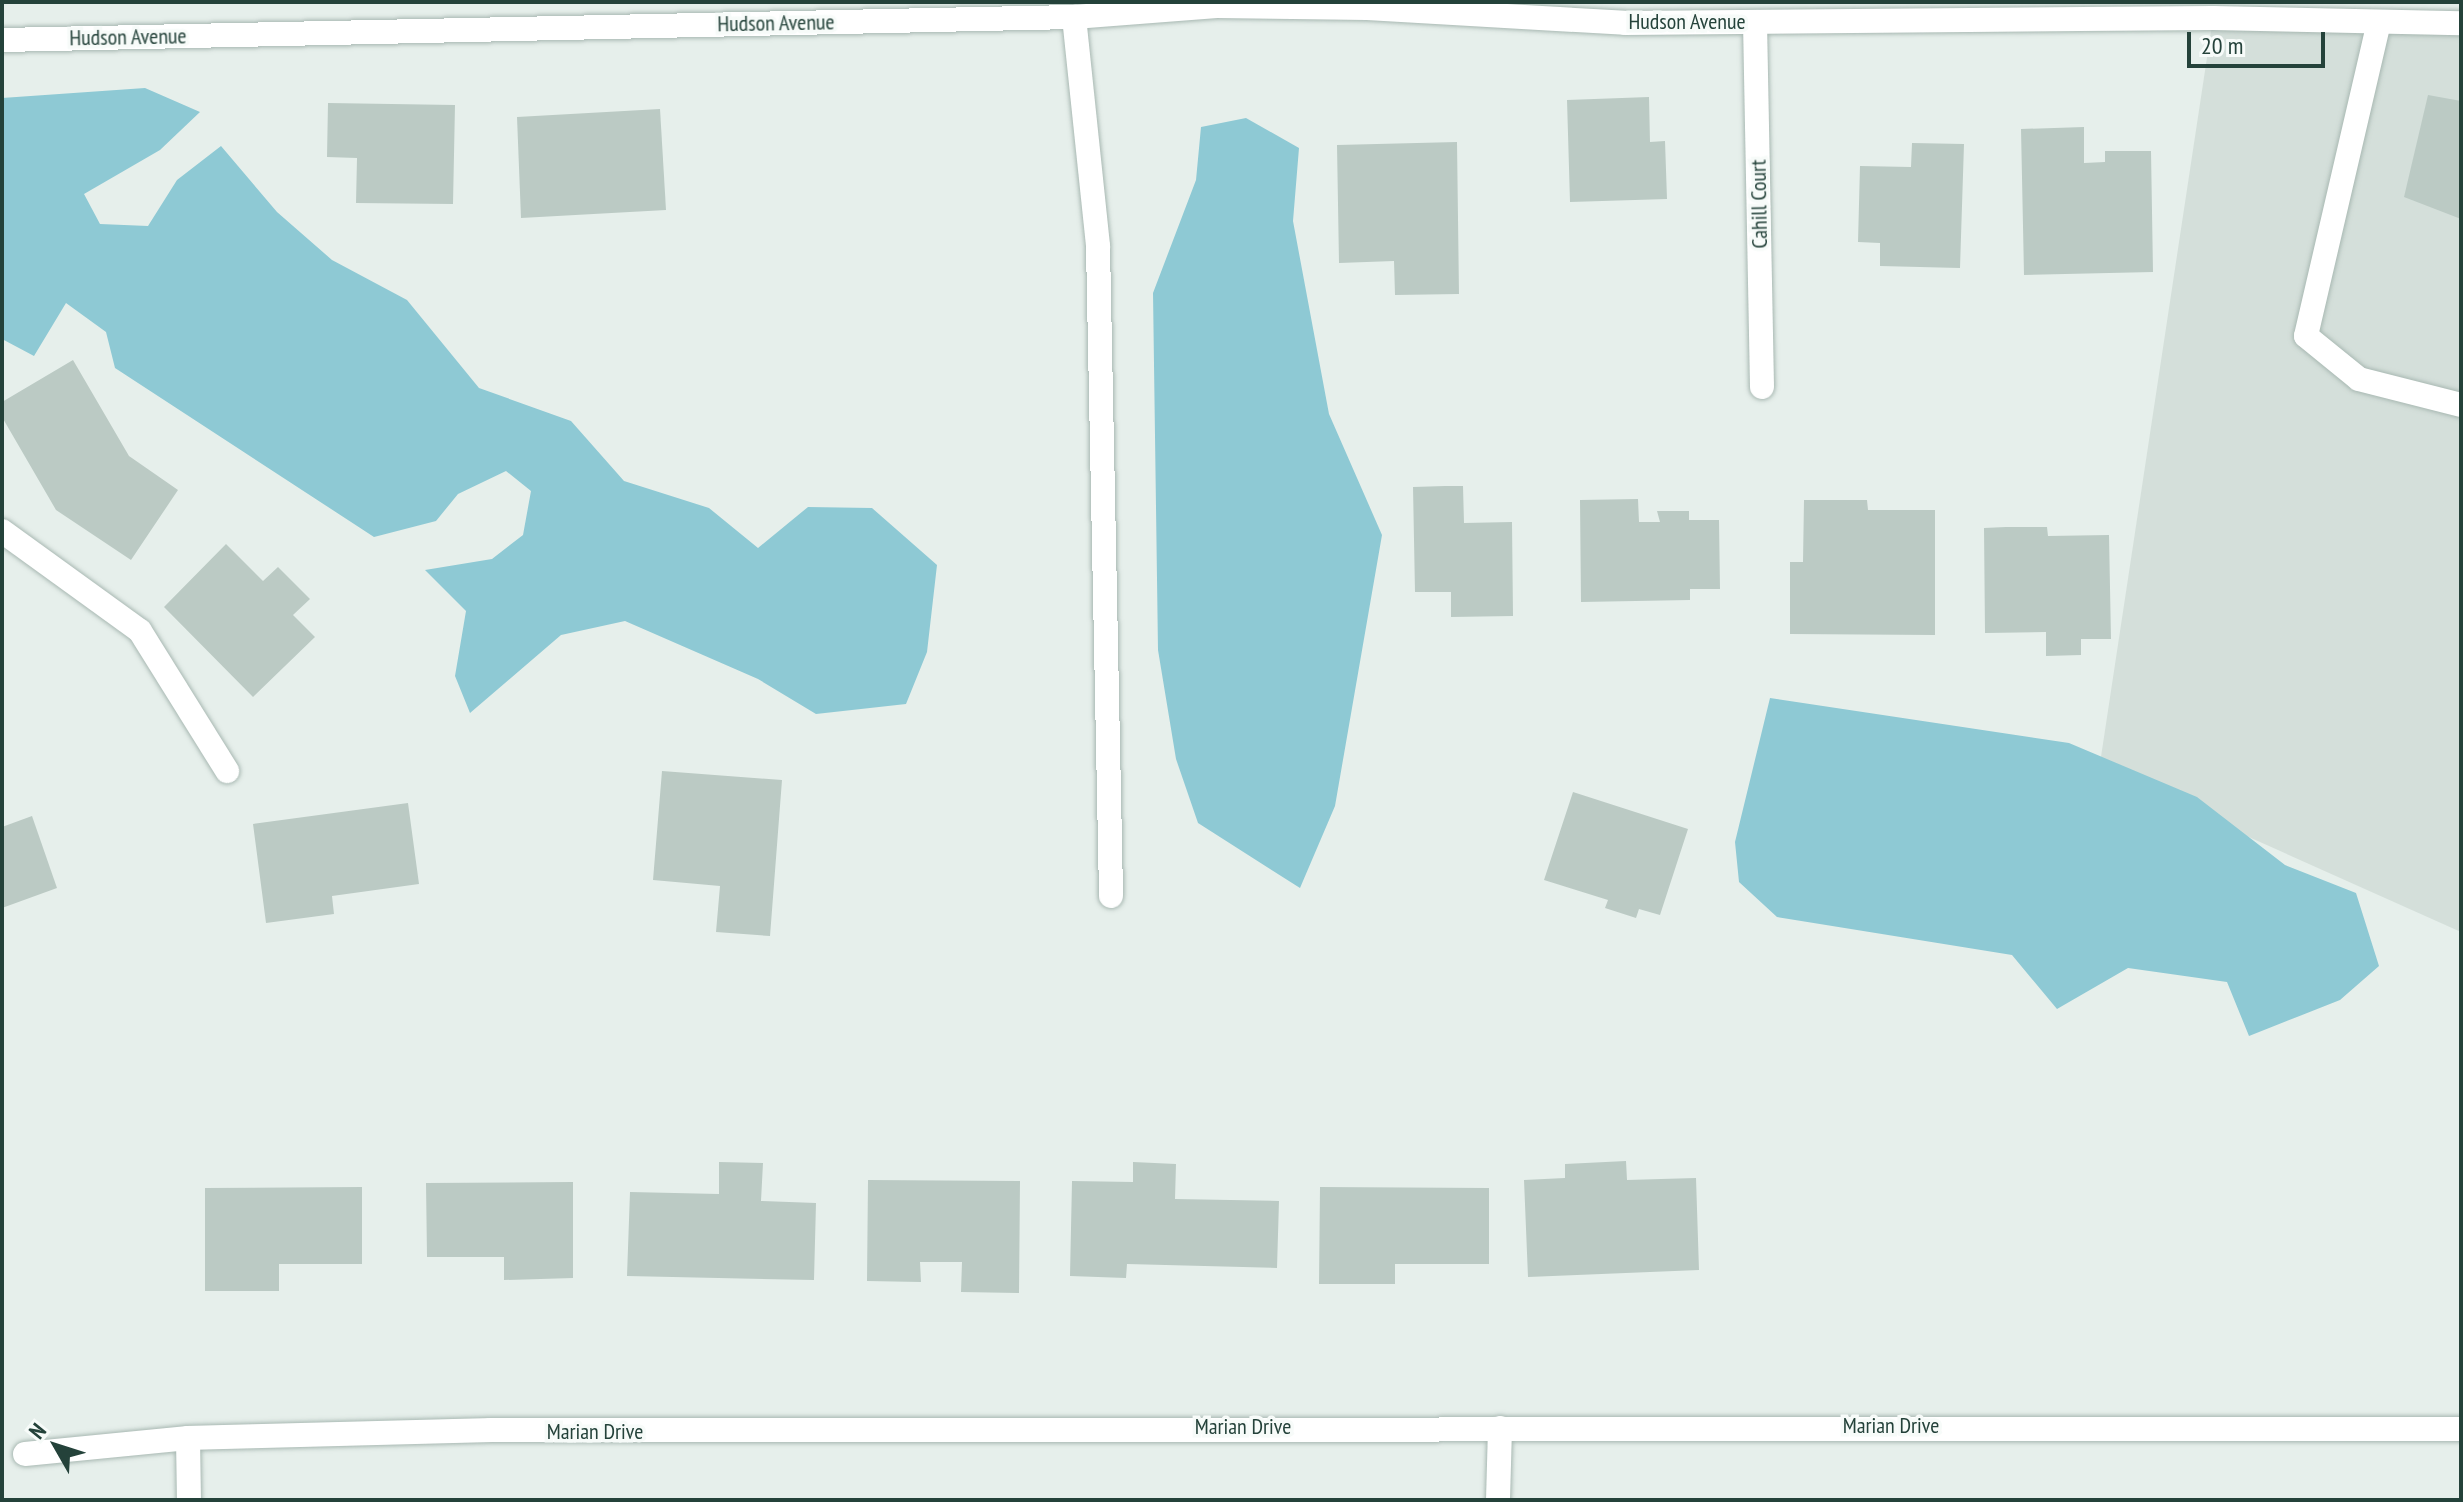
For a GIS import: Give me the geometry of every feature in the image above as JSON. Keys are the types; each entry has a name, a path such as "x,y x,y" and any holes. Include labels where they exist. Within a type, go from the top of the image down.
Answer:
{"street":[{"name":"Hudson Avenue","path":"2,40 724,13 1074,17 1217,6 1367,8 1625,23 2461,23"},
{"path":"1074,17 1098,246 1111,896"},
{"name":"Cahill Court","path":"1755,22 1762,387"},
{"path":"2379,22 2306,336 2359,379 2461,405"},
{"path":"2,531 140,631 227,771"},
{"path":"1498,1500 1500,1428"},
{"name":"Marian Drive","path":"25,1454 188,1438 490,1430 2461,1429"},
{"path":"188,1438 189,1500"}],"shaded area":[{"path":"2213,18 2461,23 2461,932 2099,770"}],"water":[{"path":"145,88 200,112 160,150 84,194 100,224 148,226 177,180 221,146 277,212 332,260 407,300 479,388 571,421 624,481 709,508 758,548 808,507 872,508 937,565 927,652 906,704 816,714 758,679 625,621 561,635 470,713 455,676 466,611 425,570 492,559 523,535 531,491 506,471 458,494 436,521 374,537 115,368 106,332 66,303 34,356 2,339 2,98"},
{"path":"1246,118 1299,148 1293,221 1329,414 1382,535 1335,806 1300,888 1198,823 1176,759 1158,650 1153,293 1196,180 1201,127"},
{"path":"1770,698 2069,743 2197,797 2285,865 2356,893 2379,966 2340,1000 2249,1036 2227,982 2128,968 2057,1009 2012,955 1777,917 1739,882 1735,842"}],"building":[{"path":"2428,95 2461,101 2461,219 2404,197"},
{"path":"1649,97 1650,142 1665,141 1667,199 1570,202 1567,100"},
{"path":"328,103 455,105 453,204 356,203 357,158 327,157"},
{"path":"660,109 666,210 521,218 517,117"},
{"path":"2084,127 2084,163 2105,162 2105,151 2151,151 2153,272 2024,275 2021,129"},
{"path":"1457,142 1459,294 1395,295 1394,261 1339,263 1337,145"},
{"path":"1912,143 1964,144 1960,268 1880,266 1880,243 1858,242 1860,166 1911,167"},
{"path":"73,360 129,456 178,490 131,560 56,510 2,417 2,402"},
{"path":"1463,486 1464,523 1512,522 1513,616 1451,617 1451,592 1415,592 1413,487"},
{"path":"1638,499 1639,522 1660,522 1657,511 1689,511 1689,520 1719,520 1720,589 1690,589 1690,600 1581,602 1580,500"},
{"path":"1804,500 1867,500 1868,510 1935,510 1935,635 1790,634 1790,562 1803,562"},
{"path":"2047,527 2048,536 2109,535 2111,639 2081,639 2081,655 2046,656 2046,632 1985,633 1984,528"},
{"path":"226,544 263,581 278,567 310,599 293,615 315,637 253,697 164,607"},
{"path":"662,771 782,780 770,936 716,932 720,886 653,880"},
{"path":"1573,792 1688,829 1660,915 1639,909 1636,918 1605,908 1608,900 1544,880"},
{"path":"408,803 419,884 332,896 334,914 266,923 253,824"},
{"path":"32,816 57,888 2,908 2,827"},
{"path":"1626,1161 1627,1180 1696,1178 1699,1270 1528,1277 1524,1180 1565,1178 1565,1164"},
{"path":"719,1162 763,1163 761,1201 816,1203 814,1280 627,1276 630,1192 719,1194"},
{"path":"1133,1162 1176,1164 1175,1199 1279,1201 1277,1268 1127,1264 1126,1278 1070,1276 1072,1181 1133,1182"},
{"path":"868,1180 1020,1181 1019,1293 961,1292 962,1262 920,1262 921,1282 867,1281"},
{"path":"573,1182 573,1278 504,1280 504,1257 427,1257 426,1183"},
{"path":"362,1187 362,1264 279,1264 279,1291 205,1291 205,1188"},
{"path":"1320,1187 1489,1188 1489,1264 1395,1264 1395,1284 1319,1284"}]}
